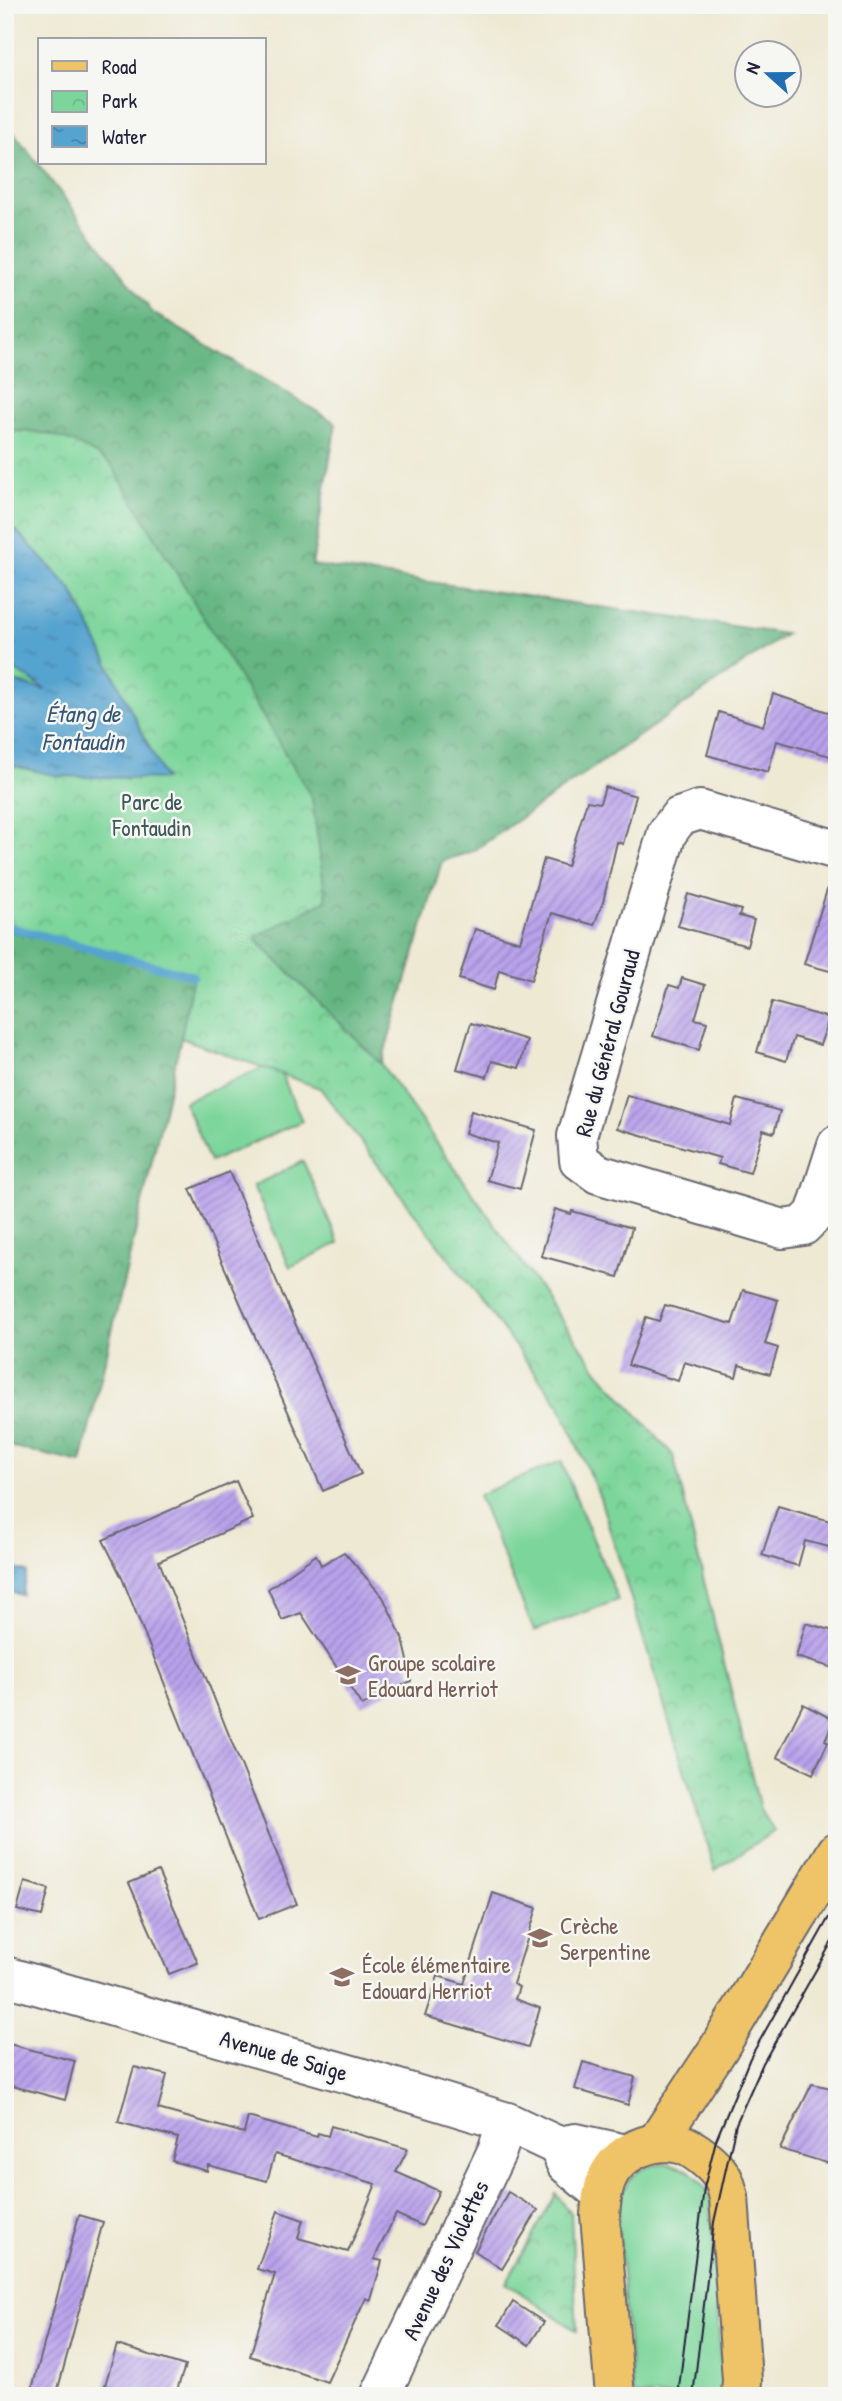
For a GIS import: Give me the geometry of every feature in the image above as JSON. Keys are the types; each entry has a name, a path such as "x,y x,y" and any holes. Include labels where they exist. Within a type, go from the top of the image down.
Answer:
{"main road":[{"path":"615,2396 600,2215 602,2194 608,2175 641,2148 717,2051 837,1851"},
{"path":"703,2157 701,2116 717,2051"},
{"path":"641,2148 681,2144 710,2162 723,2178 729,2197 741,2396"}],"street":[{"name":"Rue du Général Gouraud","path":"837,850 700,810 679,817 667,833 577,1136 579,1160 598,1174 783,1229 803,1226 815,1214 837,1145"},
{"name":"Avenue de Saige","path":"5,1976 310,2062 507,2122 558,2146 576,2143 641,2148"},
{"name":"Avenue des Violettes","path":"380,2396 497,2151 507,2122"},
{"name":"Avenue de Saige","path":"558,2146 566,2164 602,2194"}],"green space":[{"path":"5,121 153,313 336,423 312,565 786,634 473,851 442,861 381,1064 254,938 52,434 5,432"},
{"name":"Parc de Fontaudin","path":"5,432 48,434 74,443 111,464 312,798 326,900 254,938 381,1064 599,1372 673,1455 760,1809 774,1831 715,1870 600,1498 560,1406 320,1088 181,1038 193,976 5,928"},
{"path":"5,930 193,976 181,1038 81,1463 5,1445"},
{"path":"276,1062 302,1121 210,1162 184,1102"},
{"path":"303,1161 339,1243 290,1267 253,1186"},
{"path":"561,1461 618,1600 534,1631 478,1495"},
{"path":"664,2163 692,2173 710,2197 723,2396 633,2396 617,2218 621,2196 629,2180 642,2169"},
{"path":"556,2194 571,2214 577,2331 506,2283"}],"water":[{"name":"Étang de Fontaudin","path":"16,530 72,590 165,779 58,776 5,764 5,680 46,690 5,663 5,532"},
{"path":"5,1567 27,1572 22,1595 5,1591"}],"building":[{"path":"773,694 837,715 837,758 777,741 768,772 707,755 719,712 763,726"},
{"path":"605,787 636,796 623,844 617,842 603,902 594,925 552,913 531,980 499,970 494,990 459,979 475,929 520,942 544,859 567,866 587,801 600,803"},
{"path":"831,877 837,878 837,973 804,964"},
{"path":"688,894 741,910 739,916 754,920 747,946 678,926"},
{"path":"682,978 705,985 695,1019 707,1022 699,1050 653,1036 669,985 679,988"},
{"path":"772,1002 829,1018 820,1045 794,1037 786,1061 757,1052"},
{"path":"471,1023 527,1040 519,1068 492,1061 487,1077 457,1069"},
{"path":"627,1095 730,1125 737,1099 780,1111 774,1133 763,1130 750,1173 718,1164 720,1158 617,1128"},
{"path":"471,1111 536,1130 520,1189 487,1180 498,1143 465,1133"},
{"path":"229,1172 361,1474 323,1491 190,1189"},
{"path":"555,1209 571,1214 572,1211 632,1228 618,1277 541,1256"},
{"path":"743,1290 778,1300 765,1344 778,1348 770,1374 739,1365 736,1377 684,1362 678,1381 628,1365 646,1317 659,1321 665,1305 732,1324"},
{"path":"236,1481 253,1519 159,1561 297,1904 259,1919 122,1578 103,1540"},
{"path":"778,1506 837,1523 837,1549 805,1541 798,1566 762,1555"},
{"path":"344,1552 383,1597 403,1639 411,1681 362,1706 301,1613 282,1620 268,1589 316,1555 321,1565"},
{"path":"806,1623 837,1632 837,1669 796,1657"},
{"path":"803,1704 834,1720 825,1740 828,1742 813,1774 777,1757"},
{"path":"158,1871 198,1963 169,1974 129,1883"},
{"path":"25,1882 49,1889 42,1916 17,1910"},
{"path":"493,1893 537,1908 513,1984 519,1987 515,1999 540,2008 528,2047 425,2016 438,1976 464,1984"},
{"path":"5,2043 75,2061 65,2100 5,2084"},
{"path":"583,2062 635,2077 628,2105 575,2089"},
{"path":"134,2067 167,2075 158,2109 244,2133 248,2117 317,2137 318,2133 328,2136 331,2126 408,2149 396,2172 439,2191 422,2226 396,2214 374,2259 382,2261 371,2300 366,2298 327,2382 250,2356 275,2274 257,2269 278,2211 303,2220 298,2238 348,2252 376,2184 275,2154 267,2181 208,2165 207,2171 172,2161 178,2138 118,2122"},
{"path":"812,2084 837,2089 837,2166 780,2149"},
{"path":"508,2192 538,2210 502,2269 475,2251"},
{"path":"79,2215 103,2222 56,2396 32,2389"},
{"path":"513,2302 544,2322 529,2345 499,2325"},
{"path":"117,2345 185,2366 175,2396 122,2396 124,2390 105,2385"}],"waterway":[{"path":"5,926 193,976"}],"tram line":[{"path":"678,2396 704,2188 716,2140 750,2058 837,1903"},
{"path":"693,2396 714,2222 736,2124 763,2063 837,1933"}],"place":[{"name":"Groupe scolaire Edouard Herriot","path":"348,1675"},
{"name":"Crèche Serpentine","path":"540,1938"},
{"name":"École élémentaire Edouard Herriot","path":"342,1977"}]}
